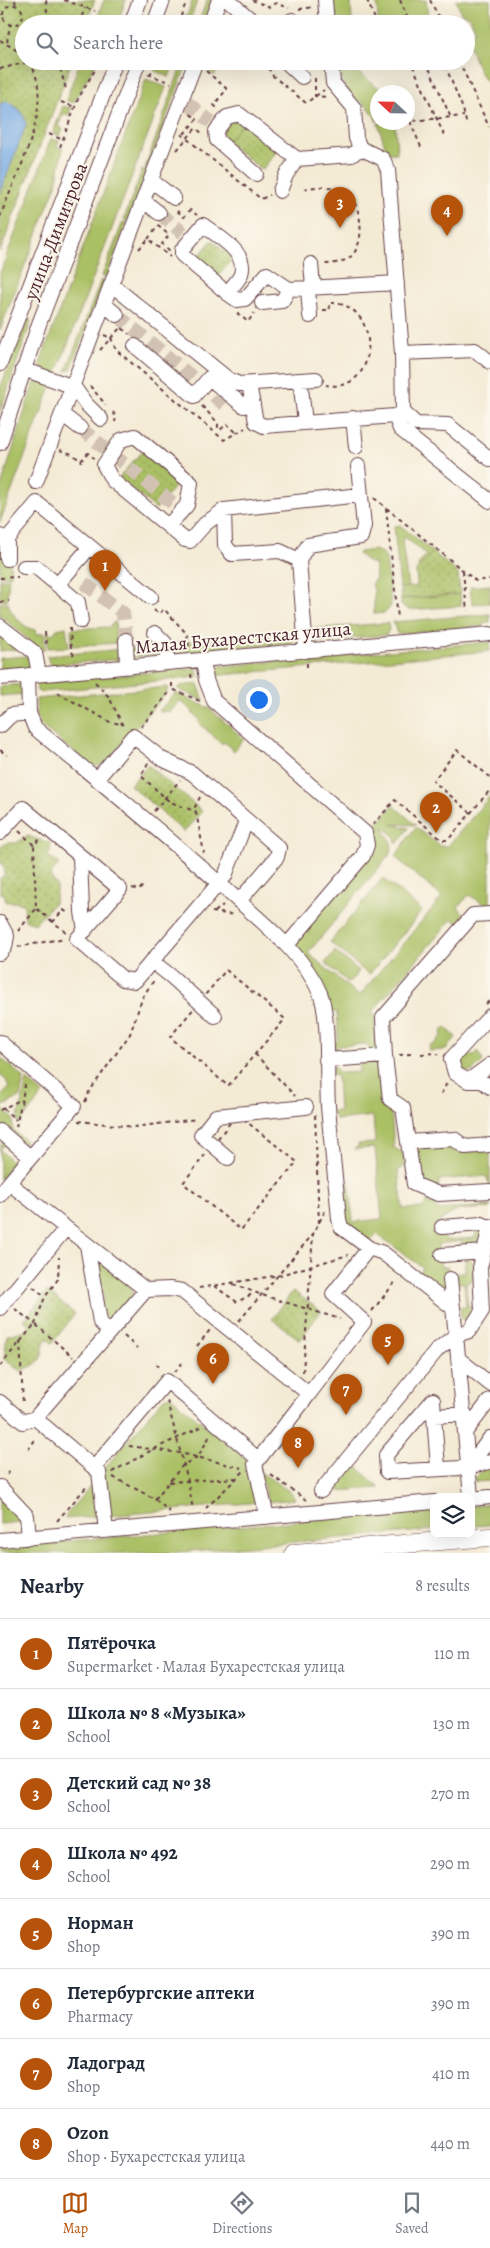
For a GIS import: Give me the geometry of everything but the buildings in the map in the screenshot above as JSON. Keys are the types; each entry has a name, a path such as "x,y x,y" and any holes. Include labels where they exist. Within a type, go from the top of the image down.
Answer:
{"main road":[{"path":"294,1553 490,1537"}],"street":[{"path":"134,15 140,0"},
{"path":"157,15 163,0"},
{"path":"213,15 219,0"},
{"path":"228,0 246,15"},
{"path":"325,2 326,15"},
{"name":"улица Димитрова","path":"0,364 113,70"},
{"name":"улица Димитрова","path":"0,444 24,369 136,70"},
{"path":"36,482 74,387 172,126 183,102 193,70"},
{"path":"298,70 308,77"},
{"path":"331,70 332,83 354,108 356,138 360,148 383,159 388,170 402,353 400,429 490,501"},
{"path":"256,174 217,140 216,131 227,117 239,114 296,160 352,155 360,148"},
{"path":"280,191 286,175 296,160"},
{"path":"152,180 178,201"},
{"path":"144,201 159,213"},
{"path":"227,293 241,276 243,263 239,255 203,225 182,250 182,255 227,293 237,300 245,299 267,274 289,289 397,283"},
{"path":"310,316 311,264"},
{"path":"112,284 228,379 239,384 316,379"},
{"path":"262,303 282,301 289,289"},
{"path":"104,305 118,315"},
{"path":"133,341 194,396 209,378 244,406 253,404"},
{"path":"402,353 475,350 490,362"},
{"path":"24,369 74,387 86,404 108,421"},
{"path":"300,380 305,422"},
{"path":"249,384 256,422 264,426 399,414 416,424 448,425 490,459"},
{"path":"63,415 80,428"},
{"path":"353,418 356,447"},
{"path":"168,526 187,505 191,483 135,436 122,440 104,465 112,480 185,540 190,541 205,524 224,510 360,495"},
{"path":"306,651 299,560 308,545 361,537 364,526 358,466"},
{"path":"7,559 3,538 37,503 152,602"},
{"path":"224,510 225,545 232,554 280,551 299,560"},
{"path":"58,584 90,547"},
{"path":"24,567 36,567 78,602 75,623"},
{"path":"0,626 35,653 29,713 36,728 219,882 287,944 321,994 325,1012 326,1060 341,1227 369,1248 382,1253 453,1308"},
{"path":"155,633 165,643 168,663"},
{"name":"Малая Бухарестская улица","path":"0,678 490,634"},
{"path":"126,640 128,666"},
{"path":"203,660 206,680 214,701 365,833 367,845 363,856 287,944"},
{"path":"0,726 11,715 29,713"},
{"path":"97,779 133,736 154,753 188,771 206,785 279,848 277,858 239,901"},
{"path":"0,834 23,808 120,890 77,936"},
{"path":"77,936 126,981 135,981 157,966 225,876 246,821"},
{"path":"77,936 82,912 80,856"},
{"path":"490,914 473,915 383,1018 390,1099 403,1108 414,1184 438,1194 490,1191"},
{"path":"0,923 4,945"},
{"path":"157,966 215,1016"},
{"path":"490,1016 451,1059 455,1073 468,1081 482,1081 490,1087"},
{"path":"0,1042 74,1106 0,1195"},
{"path":"326,1060 385,1056"},
{"path":"468,1081 490,1064"},
{"path":"228,1158 201,1135 216,1116 306,1105"},
{"path":"0,1131 30,1158"},
{"path":"408,1142 454,1139 465,1147 490,1144"},
{"path":"10,1184 146,1290 170,1289 182,1291 306,1391"},
{"path":"321,1491 438,1349 456,1336 469,1331 482,1311 480,1268 489,1226 482,1224 442,1227"},
{"path":"7,1308 66,1228"},
{"path":"87,1245 100,1322 115,1333"},
{"path":"257,1462 306,1391 364,1322 333,1294 369,1248"},
{"path":"442,1255 484,1252"},
{"path":"450,1279 466,1431 482,1463"},
{"path":"29,1420 115,1333 146,1290"},
{"path":"460,1360 490,1384"},
{"path":"106,1531 97,1470 114,1444 167,1381 215,1422 257,1462 267,1517"},
{"path":"438,1468 433,1400 386,1455 387,1472 438,1468 482,1463"},
{"path":"466,1431 490,1400"},
{"path":"0,1402 29,1420 97,1470"},
{"path":"434,1416 465,1414"},
{"path":"473,1493 490,1438"},
{"path":"0,1487 27,1516 30,1538"},
{"path":"475,1498 490,1497"},
{"path":"0,1540 430,1502"}],"path":[{"path":"15,0 16,6 22,15"},
{"path":"46,0 47,15"},
{"path":"64,0 96,12"},
{"path":"182,15 187,0"},
{"path":"252,0 270,7 276,3 294,10 325,2"},
{"path":"367,0 373,15"},
{"path":"400,0 406,15"},
{"path":"430,0 438,15"},
{"path":"10,25 3,15 7,8 16,6"},
{"path":"82,15 85,8"},
{"path":"10,25 15,24"},
{"path":"7,42 10,25"},
{"path":"0,40 7,42 15,48"},
{"path":"0,69 15,65"},
{"path":"0,217 39,114 39,83 34,70"},
{"path":"61,70 66,89"},
{"path":"60,147 75,107 95,70"},
{"path":"152,70 149,75 171,83"},
{"path":"205,70 227,89 215,107"},
{"path":"415,70 444,135"},
{"path":"430,70 451,118"},
{"path":"447,70 465,116 467,126"},
{"path":"463,70 489,127"},
{"path":"308,77 315,96 333,97"},
{"path":"61,102 75,107"},
{"path":"183,102 197,119 183,135"},
{"path":"421,147 410,121 465,116"},
{"path":"172,126 261,199 280,191"},
{"path":"175,152 196,128"},
{"path":"49,134 63,140"},
{"path":"304,189 316,186 338,189 351,198 360,217 359,241 349,258 334,264 311,264"},
{"path":"178,201 176,210 184,217 191,210"},
{"path":"148,238 158,226 169,236 163,245"},
{"path":"310,316 315,311 330,310 329,303 340,303 358,315 368,334 369,347 366,361 360,373 348,384 335,386 322,384 316,379"},
{"path":"100,351 121,327 133,341"},
{"path":"95,332 111,338"},
{"path":"89,385 116,417 108,421"},
{"path":"194,396 218,423 220,430 227,424 237,433"},
{"path":"51,447 72,454 81,461 88,453"},
{"path":"360,495 371,495 476,581 490,579"},
{"path":"386,507 398,618"},
{"path":"463,570 467,611"},
{"path":"0,578 12,577"},
{"path":"0,602 9,601"},
{"path":"152,602 159,614 164,609 187,634 189,652"},
{"path":"75,623 71,650 78,662"},
{"path":"45,632 46,645"},
{"path":"190,669 192,682"},
{"path":"90,678 109,697 121,724 133,736 172,689 172,684"},
{"path":"172,689 202,702"},
{"path":"58,693 110,722 121,724"},
{"path":"0,750 7,755"},
{"path":"471,813 433,781 457,750 490,776"},
{"path":"154,753 141,776 170,802 197,812"},
{"path":"146,820 188,771"},
{"path":"204,870 206,864 195,807 206,785"},
{"path":"373,825 395,800 442,840 448,840 490,790"},
{"path":"10,822 34,845 36,909 4,945 12,948 77,936"},
{"path":"34,845 49,830"},
{"path":"36,909 53,922 77,936"},
{"path":"53,922 63,910 68,914 82,912"},
{"path":"210,912 244,917"},
{"path":"84,1108 89,1092 130,1034 143,996 157,966"},
{"path":"226,970 285,1019 255,1054 228,1086 170,1037 226,970"},
{"path":"421,1054 436,1053 444,1060 451,1059"},
{"path":"255,1054 306,1105 319,1223"},
{"path":"16,1128 20,1100 27,1076 32,1070"},
{"path":"1,1109 20,1100"},
{"path":"1,1109 17,1120"},
{"path":"78,1114 73,1121 134,1127 216,1116"},
{"path":"237,1114 298,1162 241,1230 183,1183 213,1145 237,1114"},
{"path":"231,1331 312,1234 337,1192"},
{"path":"306,1391 303,1346 311,1266 312,1234"},
{"path":"182,1291 280,1274 369,1248"},
{"path":"0,1366 35,1324 45,1296 58,1279 59,1255"},
{"path":"32,1286 45,1296"},
{"path":"214,1286 237,1302 255,1292"},
{"path":"7,1308 35,1324 67,1352"},
{"path":"197,1346 211,1329"},
{"path":"115,1333 137,1348"},
{"path":"20,1341 29,1420"},
{"path":"163,1386 188,1481 193,1513"},
{"path":"174,1514 155,1499 106,1473 115,1471 176,1438 215,1422"},
{"path":"155,1499 183,1465 198,1457 215,1422"},
{"path":"114,1444 180,1452 246,1469 203,1512"},
{"path":"257,1462 308,1501"},
{"path":"54,1525 97,1470"},
{"path":"168,1482 237,1478"}],"green space":[{"path":"0,0 95,0 89,15 15,15 15,70 69,70 0,252"},
{"path":"104,0 126,0 120,15 98,15"},
{"path":"190,0 198,0 192,15 187,15 192,2"},
{"path":"207,0 212,0 206,15 201,15"},
{"path":"332,0 351,0 352,15 334,15"},
{"path":"377,0 426,0 428,15 378,15"},
{"path":"456,0 490,0 490,87 480,73 475,60 475,15 461,13"},
{"path":"77,70 92,70 73,103 66,100"},
{"path":"155,70 172,70 169,77"},
{"path":"180,70 185,70 147,169 145,168"},
{"path":"208,70 218,70 214,76"},
{"path":"339,70 356,70 375,85 370,85 370,110 349,92 344,85"},
{"path":"146,79 166,87 56,375 43,370 40,363"},
{"path":"63,106 71,108 68,116 63,114 58,126 63,129 60,136 53,133"},
{"path":"232,119 243,123 227,142 222,133"},
{"path":"243,123 277,151 262,170 227,142"},
{"path":"380,130 395,130 397,153 387,153"},
{"path":"51,139 59,141 57,147 63,149 56,185 0,330 0,273"},
{"path":"142,170 147,171 127,222 124,219"},
{"path":"123,222 127,223 106,278 102,276"},
{"path":"212,240 233,258 216,279 195,261"},
{"path":"101,280 105,281 71,369 66,371"},
{"path":"28,319 31,321 0,412 0,388"},
{"path":"40,381 52,384 0,522 0,490 33,385"},
{"path":"143,450 179,481 156,509 119,478"},
{"path":"400,525 433,552 419,568 417,566 426,555 405,537 402,541 408,588 400,588 394,526"},
{"path":"0,545 10,561 11,576 0,576"},
{"path":"375,550 382,553 386,558 391,606 385,613 374,614 374,589 371,584 376,578 374,563 369,563 358,554 359,552"},
{"path":"433,552 458,573 460,594 401,599 400,588 415,587 417,584 416,571"},
{"path":"0,579 9,579 7,600 0,600"},
{"path":"490,585 490,603 472,604 470,587"},
{"path":"460,594 461,606 409,610 401,605 401,599"},
{"path":"8,602 11,611 18,620 27,627 36,630 37,634 44,633 45,649 39,649 0,615 0,603"},
{"path":"490,614 490,622 483,623 483,626 397,634 393,622"},
{"path":"115,621 117,643 72,646 71,629 109,627"},
{"path":"388,623 389,630 386,635 320,641 311,635 311,629"},
{"path":"66,627 69,647 48,648 47,633 53,634 57,629"},
{"path":"299,632 299,636 292,643 174,654 170,643"},
{"path":"4,635 23,649 0,651 0,637"},
{"path":"490,642 490,651 211,676 210,667"},
{"path":"158,646 158,655 133,657 130,649"},
{"path":"123,649 122,659 50,665 47,656"},
{"path":"28,656 31,660 29,667 0,669 0,658"},
{"path":"197,668 198,677 42,692 37,691 36,683"},
{"path":"24,684 25,694 0,696 0,686"},
{"path":"198,684 204,701 178,689 180,686"},
{"path":"168,687 167,692 105,763 98,766 92,766 40,725 37,718 36,699"},
{"path":"176,693 209,708 244,739 234,751 224,742 222,744 198,722 200,720 192,713 193,711 180,701 170,712 165,710 163,713 159,710"},
{"path":"148,765 202,811 184,832 130,785"},
{"path":"490,796 490,907 469,895 458,907 465,916 458,923 452,919 372,1012 375,1015 377,1050 369,1053 368,1044 338,1046 333,1054 329,1051 338,1039 337,1012 328,1012 295,948 296,940 380,841 370,832 393,805 416,825 391,824 409,828 397,844 393,834 382,827 391,842 391,853 308,953 359,996 442,897 395,857 414,829 417,828 440,846 448,846"},
{"path":"27,836 50,843 51,848 48,856 59,864 50,875 57,887 54,903 35,924 25,920 24,905 17,902 6,902 4,894 0,893 0,878 4,876 5,870 0,861 0,848 6,843 16,843"},
{"path":"383,878 422,911 369,975 330,942"},
{"path":"335,951 359,971 349,983 325,963"},
{"path":"445,1027 456,1037 446,1050 429,1051 430,1045 435,1044"},
{"path":"478,1051 483,1061 473,1071 466,1072 460,1068 458,1059 463,1053 474,1056"},
{"path":"0,1057 24,1078 20,1097 0,1108 0,1098 9,1087 6,1080 0,1075"},
{"path":"375,1062 379,1066 384,1102 391,1110 394,1148 404,1153 405,1166 398,1170 403,1209 422,1208 428,1202 434,1204 436,1210 490,1206 490,1208 458,1210 440,1221 441,1232 446,1240 475,1238 476,1229 483,1232 478,1246 467,1247 462,1241 438,1244 441,1267 448,1267 448,1274 465,1272 465,1260 470,1259 473,1261 474,1280 466,1283 468,1306 473,1307 475,1311 468,1321 461,1318 460,1307 466,1307 464,1283 458,1283 457,1276 452,1277 444,1293 418,1276 422,1267 377,1234 371,1241 347,1227 341,1187 349,1182 353,1222 382,1219 375,1148 354,1149 358,1147 358,1144 375,1143 373,1116 336,1120 331,1111 339,1111 337,1077 329,1072 333,1066 340,1073 359,1072 359,1063"},
{"path":"27,1080 43,1094 20,1123 17,1121"},
{"path":"0,1111 4,1111 13,1118 13,1130 25,1140 26,1145 0,1125"},
{"path":"3,1141 17,1153 4,1145 0,1150"},
{"path":"451,1145 459,1152 490,1150 490,1185 486,1176 439,1180 439,1187 429,1185 421,1180 416,1147"},
{"path":"0,1150 13,1162 0,1179"},
{"path":"97,1263 101,1263 130,1286 134,1292 112,1320 104,1317 100,1301 104,1299"},
{"path":"47,1291 75,1314 52,1343 47,1339 38,1362 20,1371 4,1359 7,1335 26,1330 30,1325 24,1320"},
{"path":"293,1291 321,1311 300,1340 272,1319"},
{"path":"170,1396 247,1460 251,1466 260,1502 108,1516 103,1470 162,1400"},
{"path":"352,1462 379,1488 324,1492"},
{"path":"485,1467 490,1469 490,1481 475,1482 474,1480"},
{"path":"260,1472 292,1493 295,1499 268,1502"},
{"path":"96,1479 99,1516 65,1519 67,1514"},
{"path":"0,1496 21,1514 21,1522 0,1524"},
{"path":"490,1504 490,1525 475,1526 475,1506"},
{"path":"430,1509 430,1530 167,1553 0,1553 0,1547"}],"water":[{"path":"5,101 19,110 24,117 26,125 0,193 0,105"}],"tunnel":[{"path":"187,103 211,122"},
{"path":"159,213 183,233"},
{"path":"117,315 230,409"},
{"path":"80,428 192,519"},
{"path":"84,583 123,613 126,640"}],"place":[{"name":"Детский сад № 38","path":"340,228"},
{"name":"Школа № 492","path":"447,236"},
{"name":"Пятёрочка","path":"105,591"},
{"name":"Школа № 8 «Музыка»","path":"436,833"},
{"name":"Норман","path":"388,1365"},
{"name":"Петербургские аптеки","path":"213,1384"},
{"name":"Ладоград","path":"346,1415"},
{"name":"Ozon","path":"298,1468"}]}
